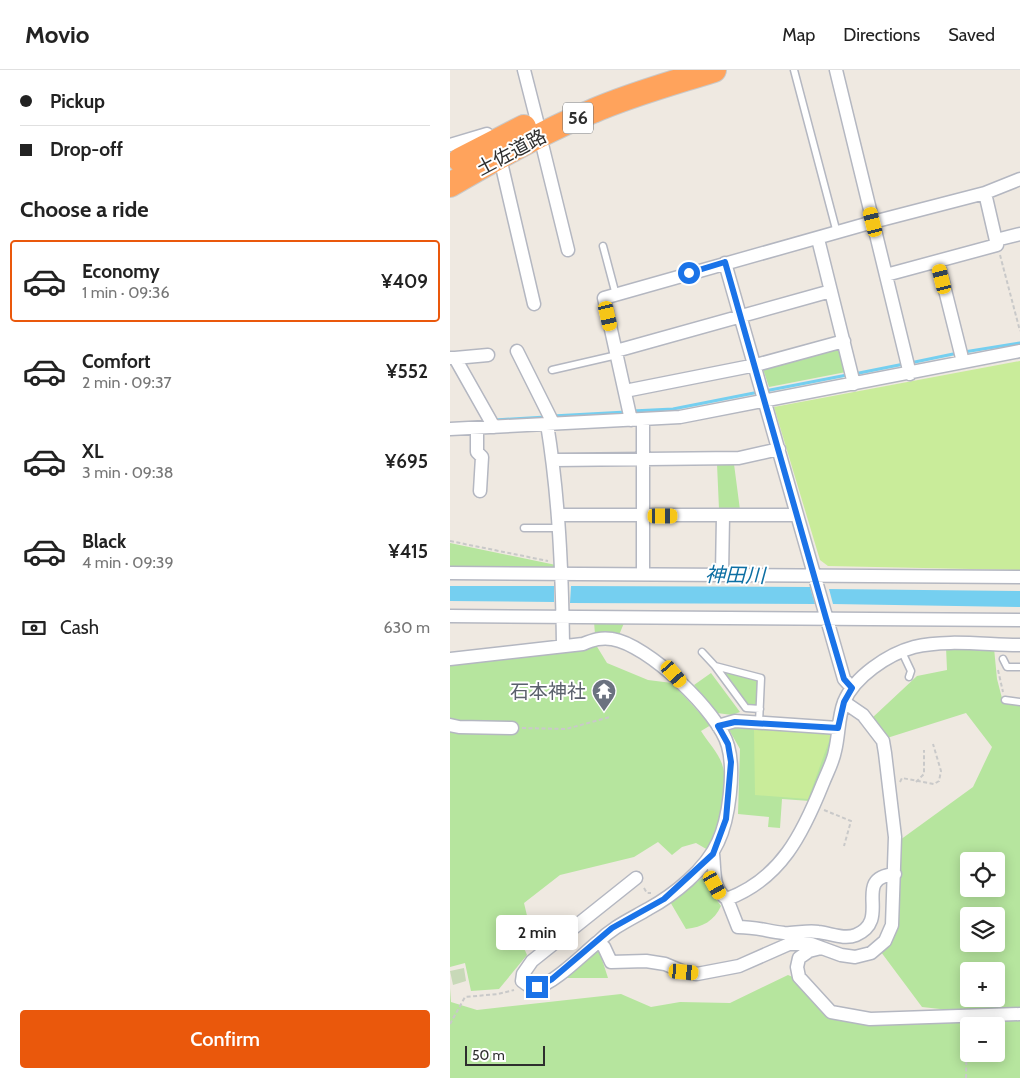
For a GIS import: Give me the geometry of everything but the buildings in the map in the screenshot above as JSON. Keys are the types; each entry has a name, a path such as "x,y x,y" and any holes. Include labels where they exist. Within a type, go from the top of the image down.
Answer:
{"highway":[{"name":"土佐道路","path":"450,185 495,151 595,95 666,70"},
{"name":"土佐道路","path":"538,128 714,70"},
{"name":"土佐道路","path":"450,166 495,151"}],"street":[{"path":"524,70 568,250"},
{"path":"836,70 908,367"},
{"path":"450,145 487,134 495,151 534,304"},
{"path":"643,573 643,458 633,416 624,391 604,298 725,262 985,193 1020,179"},
{"path":"985,193 997,242"},
{"path":"886,275 938,262 1020,234"},
{"path":"818,238 853,378"},
{"path":"725,262 756,365 825,616 844,679 852,688"},
{"path":"938,262 962,356"},
{"path":"617,353 831,291"},
{"path":"624,391 756,365 844,341"},
{"path":"517,351 550,420 563,572 563,646"},
{"path":"450,429 477,428 492,423 633,416 680,417 764,395 962,356 1020,351"},
{"path":"488,355 452,358 492,423"},
{"path":"477,428 477,452 482,458 480,491"},
{"path":"553,460 739,458 779,449"},
{"path":"558,522 643,515 796,515"},
{"path":"722,574 723,516"},
{"path":"450,573 563,572 1020,577"},
{"path":"450,616 825,616 1020,620"},
{"path":"450,659 583,644 598,638 612,639 626,644 658,661 674,674 718,726 728,744 731,762 726,819 713,854 715,885 721,895 727,899 738,927 759,927 784,933 818,932 838,936 854,936 866,930 873,919 874,907 871,893 874,883 882,875 895,874"},
{"path":"727,899 759,882 789,851 804,830 835,752 844,702 852,688 861,678 902,652 913,648 934,644 1020,646"},
{"path":"598,942 604,948 611,962 646,961 665,964 684,972 697,974 739,966 789,944 811,944 823,947 841,956 855,957 871,953 885,941 892,925 895,836 883,741 863,715 844,702"},
{"path":"718,726 735,722 838,728"},
{"path":"450,725 468,728 512,728"},
{"path":"636,878 532,961 523,974 522,981 528,986 537,987 552,979 598,942 612,928 649,909 671,893 713,854"},
{"path":"823,947 809,951 798,958 797,967 799,977 831,1012 870,1019 960,1017"},
{"path":"967,1017 1020,1014"}],"lane":[{"path":"794,70 838,232"},
{"path":"603,246 616,295"},
{"path":"552,370 617,353"},
{"path":"524,528 558,522"},
{"path":"702,652 715,666 746,708 760,709"},
{"path":"902,652 911,671 908,678"},
{"path":"1003,659 1007,667 1020,667"},
{"path":"715,666 761,678 759,723"},
{"path":"1005,700 1020,702"}],"path":[{"path":"997,242 1020,331"},
{"path":"450,541 563,572"},
{"path":"512,728 566,729 610,717"},
{"path":"890,796 902,778 934,784 939,781 941,771 933,744"},
{"path":"916,782 924,774 924,750"},
{"path":"815,806 851,821 844,846"},
{"path":"636,878 647,893 671,893"},
{"path":"450,1024 465,997 498,994 528,986"},
{"path":"966,1062 966,1078"}],"green space":[{"path":"840,345 846,372 769,387 762,366"},
{"path":"1020,361 1020,570 828,566 820,560 774,407"},
{"path":"717,464 734,464 740,510 719,509"},
{"path":"450,543 556,565 555,570 450,570"},
{"path":"594,622 624,623 619,635 595,634"},
{"path":"596,645 607,663 648,680 672,683 711,725 701,731 722,764 726,786 723,808 716,829 708,850 696,843 682,847 672,855 658,842 634,857 560,875 524,903 529,924 520,939 527,955 499,989 471,991 465,963 450,967 450,662"},
{"path":"946,647 994,648 997,679 1003,702 1020,705 1020,1007 949,1010 922,1007 881,952 900,840 973,787 992,747 966,713 887,738 872,718 917,676 947,670"},
{"path":"725,672 759,681 758,706 747,705"},
{"path":"711,673 740,712 732,715 717,713 694,685"},
{"path":"735,725 835,732 830,759 810,801 782,799 780,828 768,827 769,817 738,814 740,749 728,728"},
{"path":"754,730 832,733 808,799 755,795"},
{"path":"707,875 712,893 721,906 715,916 707,922 698,927 686,929 669,900"},
{"path":"598,947 608,978 563,978"},
{"path":"464,968 466,981 453,985 450,971"},
{"path":"788,975 795,978 825,1015 862,1023 960,1022 960,1062 1005,1062 1005,1021 1020,1021 1020,1078 450,1078 450,988 451,1002 477,1010 621,994 651,1007 680,1002 730,1003"}],"water":[{"path":"450,586 554,586 554,602 450,601"},
{"path":"571,586 810,587 815,604 570,603"},
{"path":"829,589 1020,591 1020,607 833,604"}],"waterway":[{"path":"964,352 1020,343"},
{"path":"910,363 958,353"},
{"path":"854,374 904,364"},
{"path":"765,391 847,375"},
{"path":"632,411 673,409 759,392"},
{"path":"552,416 626,412"},
{"path":"495,420 546,417"}],"place":[{"name":"石本神社","path":"604,712"}],"route":[{"path":"537,987 552,979 598,942 612,928 664,899 692,876 713,854 720,840 726,819 731,762 728,744 718,726 735,722 838,728 844,702 852,688 844,679 725,262 689,273"}],"water label":[{"name":"神田川","path":"735,575"}]}
